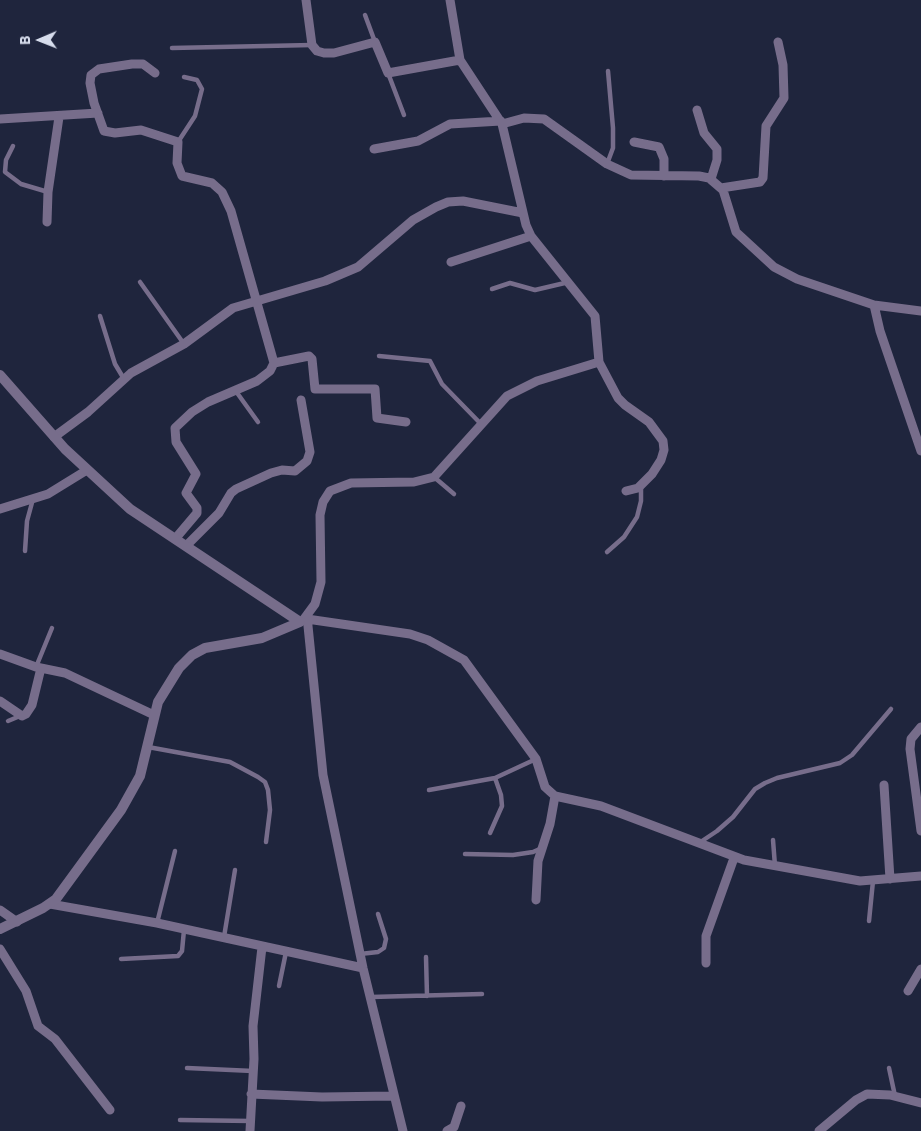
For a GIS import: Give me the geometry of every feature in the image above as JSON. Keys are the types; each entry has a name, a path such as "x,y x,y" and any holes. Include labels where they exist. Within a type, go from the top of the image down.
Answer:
{"street":[{"path":"306,0 312,45 316,50 324,53 334,53 375,42 388,72 460,60"},
{"path":"450,0 460,60 501,122 523,213 531,236 595,316 599,362 618,398 654,427 663,441 662,460 641,484 626,491"},
{"path":"721,188 760,182 763,178 766,126 784,98 783,65 778,42"},
{"path":"155,73 143,64 132,64 96,71 91,75 90,83 104,131 109,133 141,130 178,142 178,163 182,176 212,183 227,201 274,363 270,371 257,381 208,402 192,412 176,428 176,442 196,474 186,493 197,508 197,513 175,539"},
{"path":"697,110 704,132 717,149 717,160 711,180"},
{"path":"0,119 58,117 98,113"},
{"path":"47,222 48,192 58,117"},
{"path":"374,149 418,141 450,124 501,122 524,118 544,120 607,164 631,175 699,176 711,180 721,188 736,232 774,267 797,280 878,306 898,310 921,311"},
{"path":"634,142 659,147 664,159 664,176"},
{"path":"54,437 88,412 124,379 184,344 233,308 325,281 358,267 413,220 448,202 480,203 523,213"},
{"path":"451,262 531,236"},
{"path":"878,306 880,331 921,451"},
{"path":"274,363 309,356 312,359 315,389 375,388 377,418 406,422"},
{"path":"0,929 50,904 79,870 135,789 148,747 158,702 170,679 192,655 205,648 273,635 305,619 319,594 321,582 320,515 323,502 330,491 352,483 414,482 434,477 500,402 523,386 599,362"},
{"path":"0,375 54,437 87,470 130,509 186,546 305,619 410,634 428,640 464,660 536,759 545,787 555,796 600,806 734,858 848,880 873,881 921,876"},
{"path":"186,546 219,514 231,493 236,489 271,473 282,470 295,471 307,462 310,452 301,400"},
{"path":"0,509 48,494 87,470"},
{"path":"305,619 319,749 362,968 403,1131"},
{"path":"0,654 39,668 65,673 154,714"},
{"path":"0,701 22,716 30,711 39,668"},
{"path":"921,727 911,739 910,749 921,831"},
{"path":"884,786 890,879"},
{"path":"536,900 537,870 555,796"},
{"path":"706,963 706,936 734,858"},
{"path":"50,904 157,923 362,968"},
{"path":"0,910 16,922"},
{"path":"250,1131 253,1026 262,947"},
{"path":"0,949 26,991 38,1026 54,1039 110,1110"},
{"path":"908,991 921,968"},
{"path":"251,1094 322,1097 393,1096"},
{"path":"819,1131 856,1100 867,1094 895,1096 921,1102"},
{"path":"446,1131 454,1127 462,1106"}],"lane":[{"path":"365,15 375,42"},
{"path":"172,48 312,45"},
{"path":"607,164 613,148 608,71"},
{"path":"388,72 404,115"},
{"path":"178,142 195,116 202,89 197,80 184,77"},
{"path":"14,146 6,160 5,172 21,184 48,192"},
{"path":"140,282 184,344"},
{"path":"492,289 510,283 535,290 569,282"},
{"path":"100,316 115,364 124,379"},
{"path":"379,356 430,361 442,384 481,424"},
{"path":"235,390 258,422"},
{"path":"434,477 454,494"},
{"path":"607,552 624,537 637,517 641,501 641,484"},
{"path":"24,550 27,521 33,499"},
{"path":"39,668 52,628"},
{"path":"698,844 733,817 755,789 765,783 777,778 840,763 852,755 892,708"},
{"path":"8,721 22,716"},
{"path":"148,747 230,762 258,777 264,782 268,790 270,810 266,842"},
{"path":"429,790 495,778 536,759"},
{"path":"490,833 502,806 501,795 495,778"},
{"path":"773,840 774,866"},
{"path":"465,854 513,855 533,852 542,848"},
{"path":"157,923 175,852"},
{"path":"224,939 235,870"},
{"path":"869,921 873,881"},
{"path":"360,954 378,952 384,948 386,939 378,914"},
{"path":"120,959 178,956 182,951 184,930"},
{"path":"279,986 286,952"},
{"path":"426,957 427,996"},
{"path":"370,998 482,994"},
{"path":"187,1068 253,1071"},
{"path":"889,1068 895,1096"},
{"path":"180,1120 250,1121"}]}
